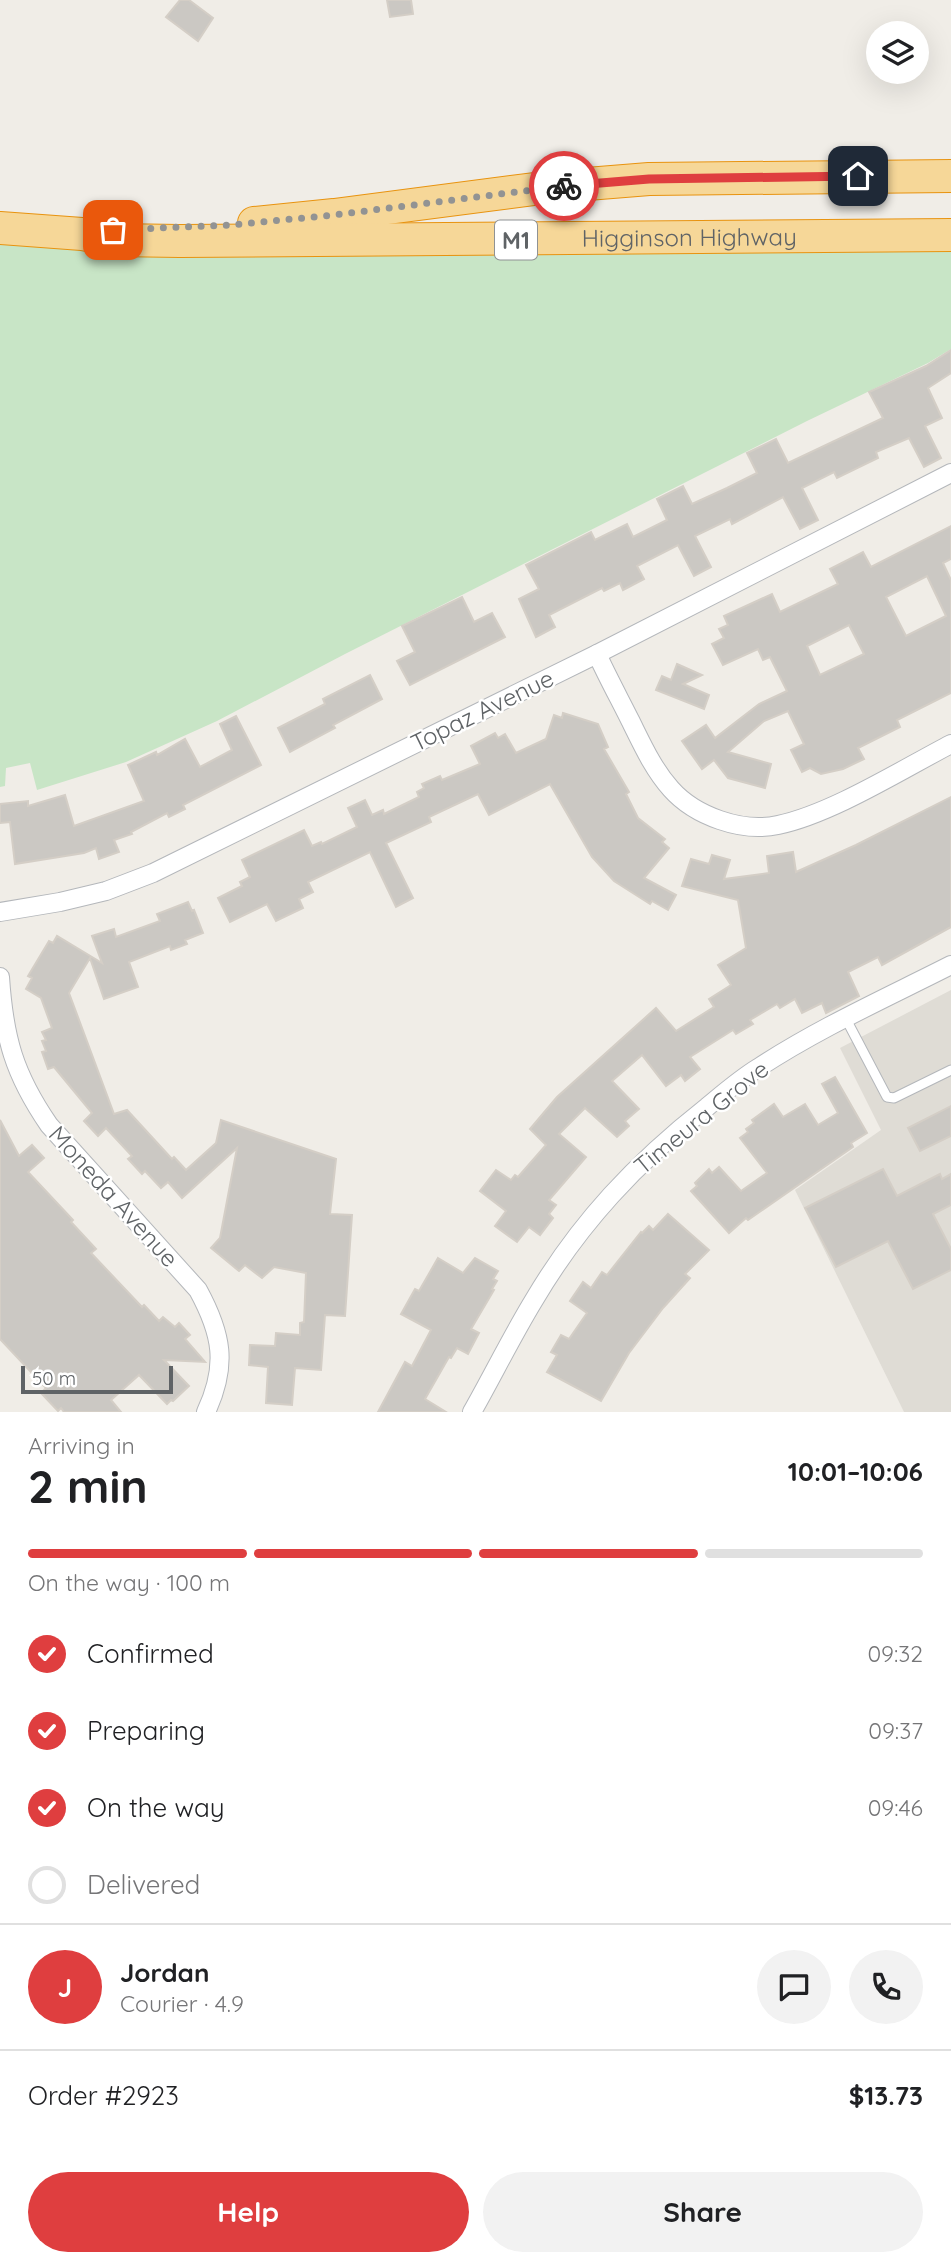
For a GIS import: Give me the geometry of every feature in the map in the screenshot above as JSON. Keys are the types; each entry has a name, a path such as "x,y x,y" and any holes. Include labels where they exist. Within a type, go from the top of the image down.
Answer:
{"highway":[{"path":"911,176 951,170"},
{"name":"M1","path":"0,228 82,234 231,225 334,215 550,187 627,181 951,176"},
{"name":"Higginson Highway","path":"82,234 115,240 180,241 909,235 951,238"}],"street":[{"name":"Topaz Avenue","path":"0,912 106,891 153,873 597,654 951,473"},
{"path":"597,654 658,773 673,791 693,808 719,819 745,825 776,826 808,816 951,744"},
{"name":"Timeura Grove","path":"472,1412 534,1299 579,1234 642,1161 757,1068 846,1018 951,965"},
{"name":"Moneda Avenue","path":"0,977 9,1045 29,1096 49,1125 198,1290 211,1314 218,1332 221,1355 218,1381 206,1412"}],"lane":[{"path":"846,1018 887,1097 894,1098 951,1070"}],"shaded area":[{"path":"951,990 951,1412 904,1412 795,1190 881,1130 840,1048"}],"green space":[{"path":"0,231 951,238 951,349 217,721 126,762 37,790 30,763 6,768 5,786 0,787"}],"building":[{"path":"180,0 189,0 213,18 198,41 166,17"},
{"path":"387,0 411,0 413,14 390,17"},
{"path":"951,350 951,373 928,388 942,418 925,426 941,458 924,467 909,438 876,452 878,458 837,478 834,472 802,488 818,520 800,529 783,497 732,524 730,519 695,536 711,567 694,576 678,545 637,566 644,579 623,590 620,583 604,591 602,588 549,615 555,627 536,637 519,599 539,589 526,565 591,532 595,540 627,524 633,537 667,520 657,499 683,486 692,504 757,473 747,453 776,439 788,463 883,418 869,392 926,366"},
{"path":"951,526 951,559 943,563 951,580 951,693 897,720 900,727 858,748 864,759 843,769 821,774 810,768 802,772 791,750 804,744 788,711 764,721 728,752 771,764 765,788 728,778 714,760 702,769 682,741 706,725 715,738 759,704 787,691 770,657 763,660 758,649 723,665 712,644 724,638 719,629 728,625 724,616 772,594 780,612 838,584 830,569 863,552 871,567","holes":["927,576 946,616 906,636 886,597","849,625 864,654 820,675 807,646"]},
{"path":"462,597 474,622 492,613 505,637 410,685 397,661 415,652 402,626"},
{"path":"677,664 702,675 683,684 709,695 704,709 656,690 662,676 671,680"},
{"path":"370,675 382,699 290,752 278,728 325,704 323,699"},
{"path":"563,713 598,724 608,747 604,749 629,792 626,794 638,818 665,839 662,842 669,848 644,878 676,895 668,910 652,901 650,904 614,881 592,857 550,784 489,815 478,794 429,817 431,822 386,843 413,898 396,907 370,852 308,882 313,892 299,899 303,908 276,921 267,904 230,922 218,898 242,886 240,882 250,877 242,860 304,830 312,846 321,842 322,844 357,827 348,808 365,800 372,815 383,810 384,814 419,797 417,792 424,788 422,784 440,776 442,780 480,764 471,746 495,733 498,738 505,734 516,753 546,739 554,715 562,718"},
{"path":"236,716 261,765 183,805 185,809 169,817 167,813 131,832 132,834 114,840 119,852 99,859 96,848 84,853 15,864 10,822 0,823 0,804 28,801 28,806 65,795 74,826 144,801 128,765 156,752 157,755 185,739 200,767 232,750 220,724"},
{"path":"951,797 951,927 882,965 878,957 848,972 859,996 826,1013 822,1003 802,1013 795,999 780,1008 777,1004 750,1020 753,1024 736,1034 733,1030 690,1057 700,1069 685,1081 681,1075 666,1086 642,1055 612,1081 639,1109 625,1121 629,1126 617,1137 585,1108 559,1134 586,1157 549,1200 556,1205 549,1214 553,1218 540,1235 529,1227 517,1242 495,1226 506,1211 480,1191 496,1170 511,1180 515,1175 518,1177 546,1145 530,1129 557,1097 656,1008 676,1031 714,1007 709,999 731,985 718,965 746,948 738,900 682,886 691,859 709,864 712,855 730,860 724,879 769,873 767,856 793,852 796,872"},
{"path":"188,902 203,933 185,940 187,944 171,950 170,946 129,962 138,987 104,999 90,958 69,993 114,1114 127,1110 172,1159 174,1157 186,1170 216,1143 221,1120 336,1159 330,1214 352,1215 345,1316 325,1315 321,1370 295,1368 292,1405 266,1403 268,1367 249,1365 250,1345 275,1346 276,1333 300,1335 300,1323 304,1322 306,1273 274,1267 262,1278 245,1265 239,1271 211,1248 220,1238 237,1148 182,1198 168,1182 161,1188 145,1171 142,1174 128,1159 132,1156 106,1128 98,1136 84,1121 92,1113 54,1067 48,1069 42,1052 46,1051 42,1041 46,1040 42,1032 52,1028 41,998 26,989 32,978 28,976 49,941 53,943 57,936 102,963 92,936 114,929 116,937 160,921 157,914"},
{"path":"835,1077 867,1133 851,1143 853,1147 748,1220 746,1218 729,1233 691,1191 697,1186 695,1183 709,1169 712,1173 719,1167 741,1191 767,1173 740,1138 754,1123 752,1120 774,1104 783,1117 805,1104 818,1125 838,1113 822,1084"},
{"path":"951,1106 951,1136 920,1151 908,1128"},
{"path":"0,1120 19,1156 32,1145 44,1158 28,1172 96,1249 91,1253 142,1307 144,1305 159,1321 163,1317 175,1327 179,1323 190,1335 185,1339 205,1362 164,1360 189,1386 173,1401 167,1404 139,1375 111,1400 121,1412 64,1412 61,1408 58,1411 41,1393 46,1388 0,1339"},
{"path":"883,1169 897,1196 940,1174 942,1179 951,1174 951,1205 933,1214 951,1249 951,1270 913,1289 888,1241 836,1267 805,1208"},
{"path":"668,1214 709,1250 685,1274 690,1278 629,1353 601,1401 547,1372 557,1355 551,1352 561,1335 569,1339 587,1313 570,1301 583,1282 591,1288 602,1272 607,1275 641,1232 649,1226 653,1230"},
{"path":"438,1258 463,1273 475,1258 498,1271 493,1279 497,1281 492,1289 494,1290 471,1329 479,1333 468,1354 457,1348 451,1358 449,1357 425,1399 446,1412 378,1412 405,1362 412,1366 431,1330 401,1314 415,1289 419,1291"}],"way so far":[{"path":"113,230 231,225 334,215 564,186"}],"route":[{"path":"564,186 649,179 858,176"}]}
